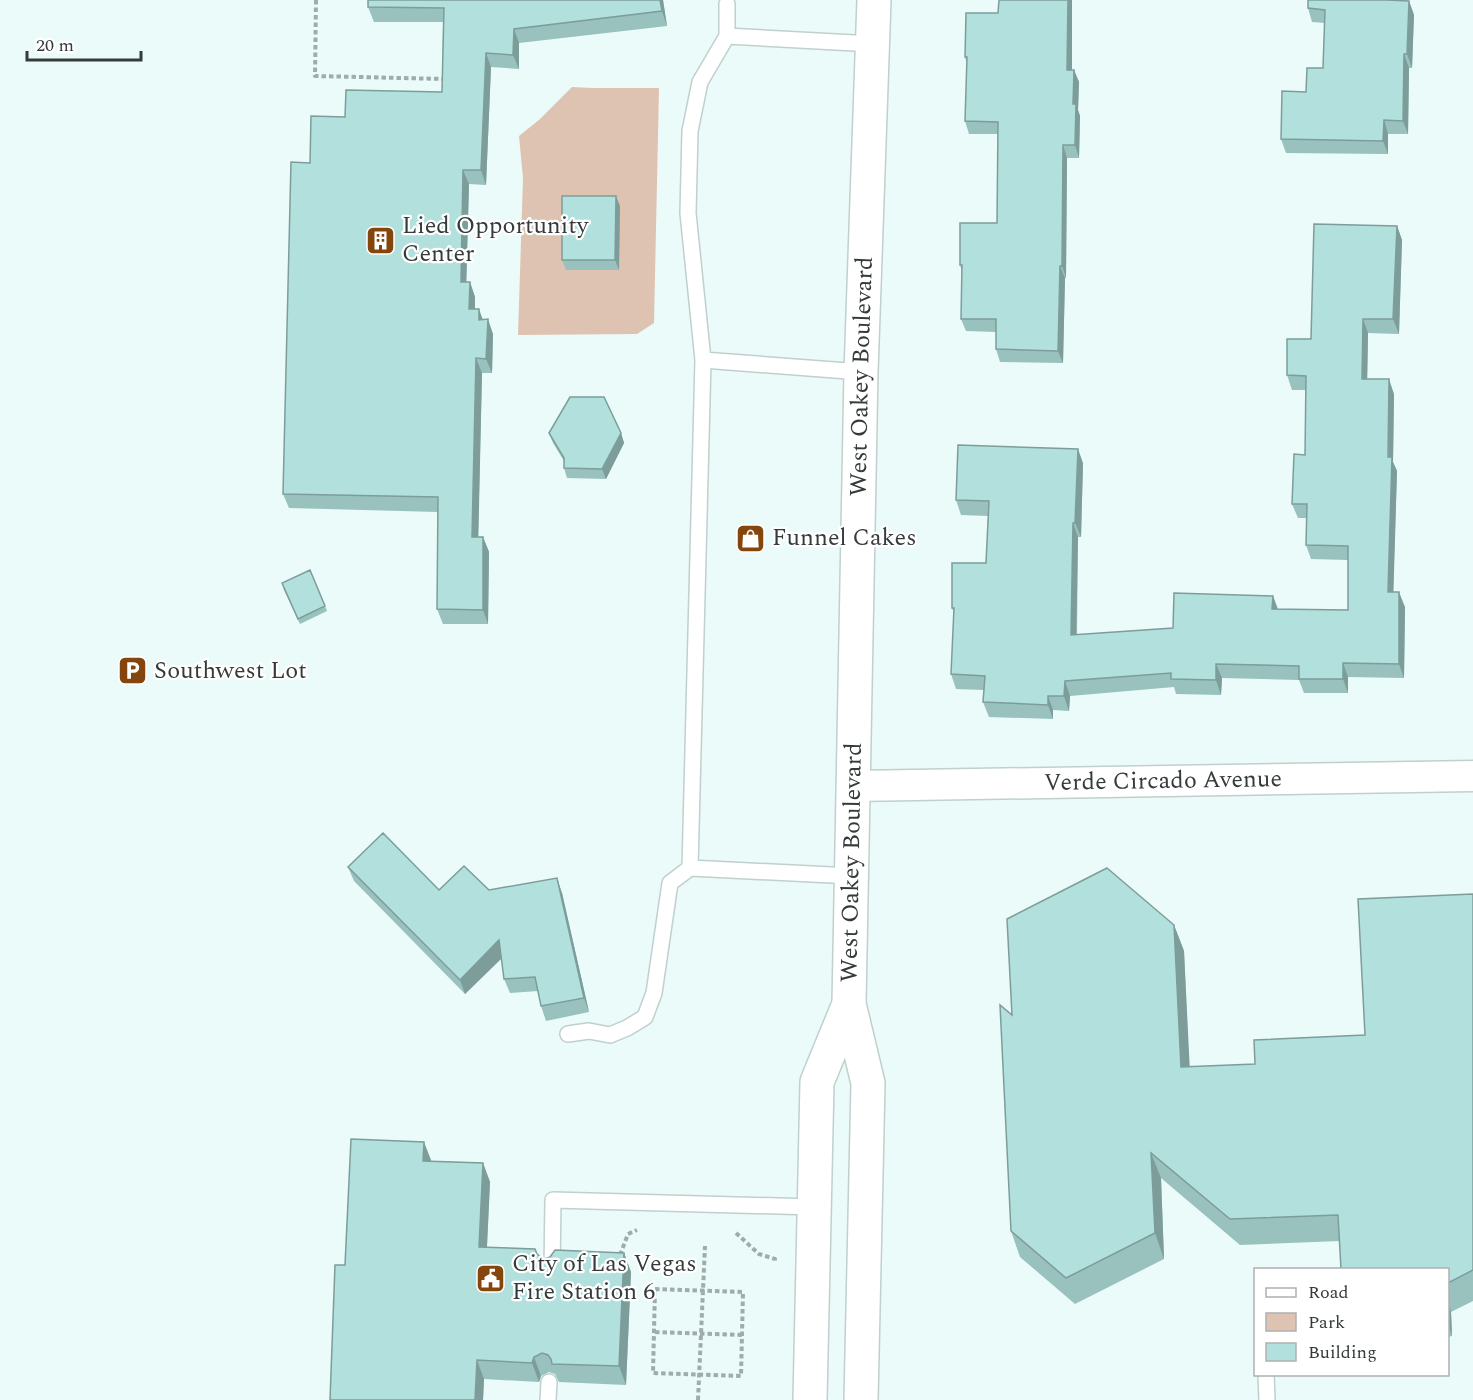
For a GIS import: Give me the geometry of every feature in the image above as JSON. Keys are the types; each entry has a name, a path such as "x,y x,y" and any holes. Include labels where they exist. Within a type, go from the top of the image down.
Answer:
{"main road":[{"name":"West Oakey Boulevard","path":"861,1400 868,1083 849,1004 861,372 874,0"},
{"name":"West Oakey Boulevard","path":"810,1400 817,1082 849,1004"},
{"path":"814,1207 866,1207"}],"street":[{"name":"Verde Circado Avenue","path":"854,786 1473,776"}],"lane":[{"path":"690,868 703,360 688,213 690,131 700,82 727,36 727,4"},
{"path":"727,36 873,44"},
{"path":"703,360 861,372"},
{"path":"568,1034 589,1031 609,1035 645,1017 654,993 670,883 690,868 852,876"},
{"path":"552,1268 553,1200 814,1207"},
{"path":"1266,1376 1267,1400"},
{"path":"548,1400 549,1382"}],"path":[{"path":"316,0 315,76 448,79"},
{"path":"616,1265 628,1234 639,1229"},
{"path":"731,1229 759,1254 775,1259 774,1271"},
{"path":"698,1400 705,1246"},
{"path":"655,1289 702,1291 743,1292 741,1376 653,1373 655,1289"},
{"path":"654,1332 742,1335"}],"green space":[{"path":"572,87 659,88 654,323 637,334 518,335 523,178 519,136"}],"building":[{"name":"Lied Opportunity Center","path":"368,0 660,0 662,11 514,29 513,55 486,53 481,170 463,170 461,282 470,282 469,309 479,309 479,320 488,319 486,359 476,358 472,537 483,537 483,610 437,609 438,497 283,494 291,162 310,163 311,116 345,117 346,90 442,92 444,8 368,7"},
{"path":"999,0 1068,0 1067,70 1074,70 1075,145 1063,145 1062,266 1060,266 1058,351 996,349 996,319 961,319 960,223 997,223 998,122 965,121 966,13 998,13"},
{"path":"1308,0 1409,1 1407,54 1404,54 1403,121 1384,120 1383,141 1281,139 1282,91 1306,92 1307,68 1323,68 1325,10 1308,8"},
{"path":"562,196 616,196 615,260 562,260"},
{"path":"1314,224 1397,226 1393,319 1363,319 1362,379 1389,379 1388,457 1392,457 1388,592 1399,592 1399,664 1343,663 1343,679 1299,679 1299,666 1216,664 1216,680 1171,679 1171,673 1065,681 1064,696 1048,696 1048,705 983,702 985,676 951,674 954,608 952,608 952,563 986,563 989,501 956,500 958,445 1078,449 1075,523 1073,523 1071,635 1173,628 1174,593 1273,596 1272,609 1348,610 1348,546 1306,545 1307,504 1292,504 1294,454 1305,455 1306,376 1287,375 1287,339 1311,339"},
{"path":"570,397 604,397 621,433 602,469 564,468 564,458 549,433"},
{"path":"310,570 325,606 298,619 282,583"},
{"path":"383,833 439,890 464,866 489,890 557,878 584,998 541,1006 535,977 504,979 499,940 460,980 348,867"},
{"path":"1107,868 1174,925 1181,1067 1255,1064 1254,1040 1365,1035 1358,899 1473,894 1473,1270 1449,1282 1449,1268 1341,1268 1338,1215 1230,1219 1151,1153 1155,1233 1066,1278 1011,1231 1000,1005 1012,1015 1007,919"},
{"name":"City of Las Vegas Fire Station 6","path":"351,1139 424,1142 423,1161 483,1163 479,1247 535,1249 537,1254 544,1259 550,1257 555,1250 624,1253 619,1366 552,1364 548,1355 542,1353 534,1357 532,1363 477,1360 475,1400 330,1400 335,1265 345,1265"}],"place":[{"name":"Lied Opportunity Center","path":"381,240"},
{"name":"Funnel Cakes","path":"751,538"},
{"name":"Southwest Lot","path":"133,671"},
{"name":"City of Las Vegas Fire Station 6","path":"491,1278"}]}
